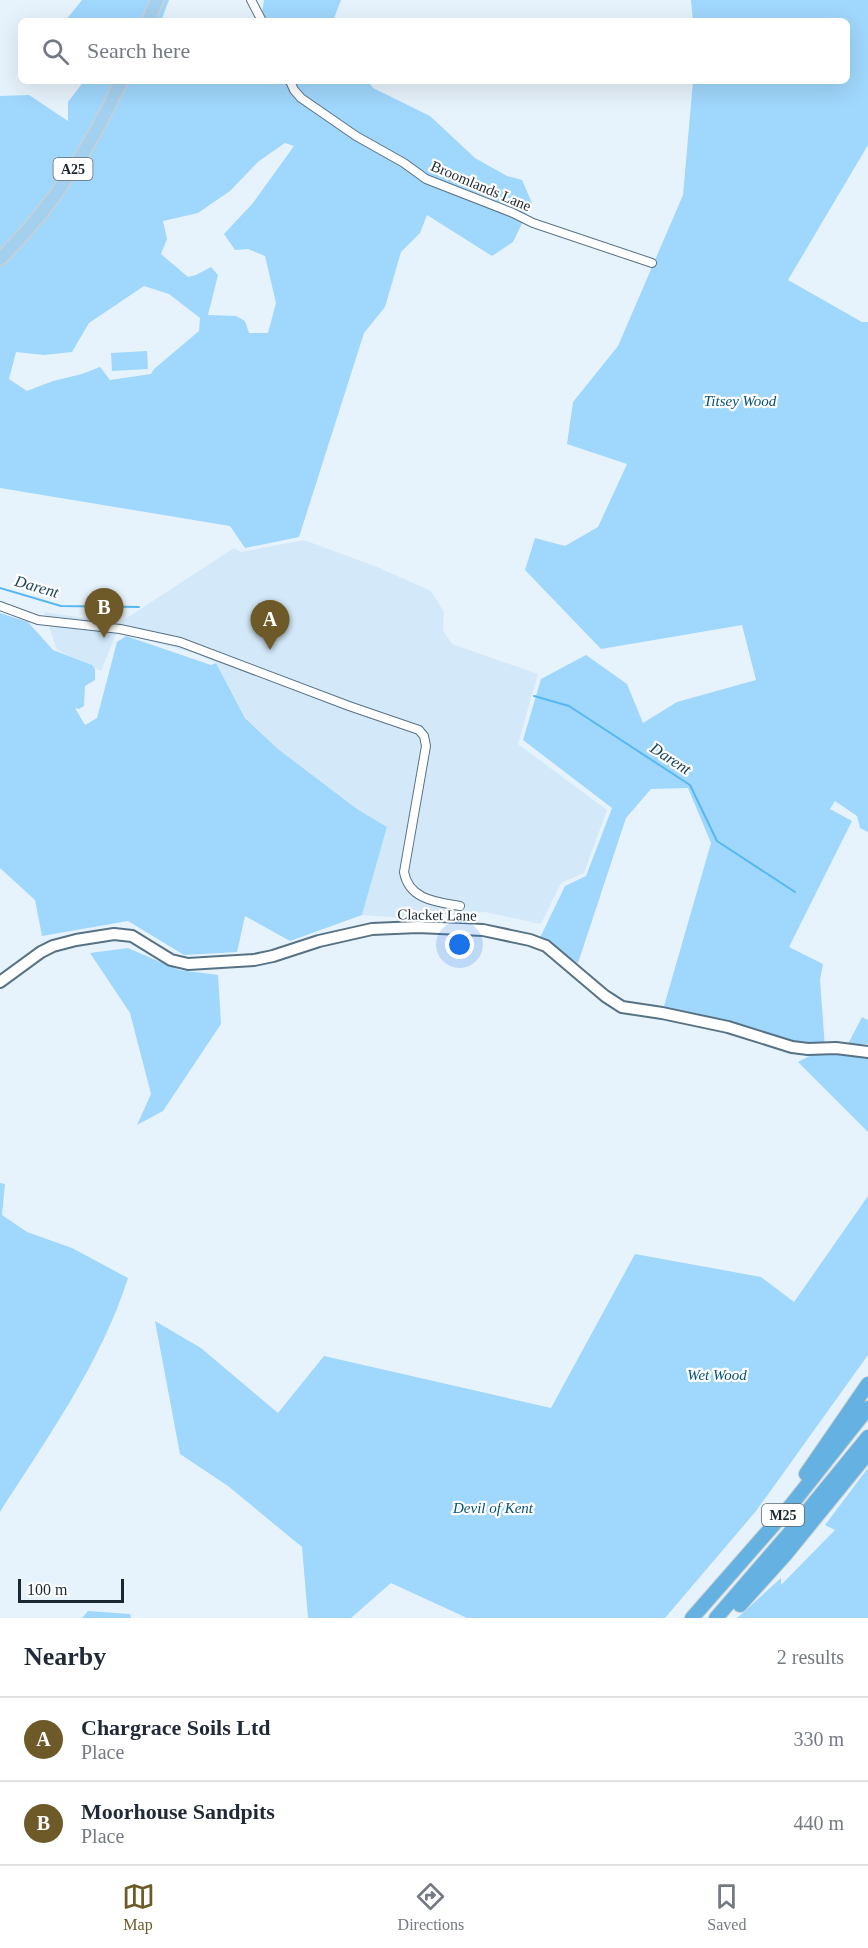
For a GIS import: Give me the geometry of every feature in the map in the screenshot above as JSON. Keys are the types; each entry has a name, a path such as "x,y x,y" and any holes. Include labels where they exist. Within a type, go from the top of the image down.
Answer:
{"highway":[{"name":"M25","path":"769,1532 868,1384"},
{"name":"M25","path":"692,1618 769,1532 868,1408"},
{"name":"M25","path":"716,1618 868,1437"},
{"name":"M25","path":"726,1618 785,1555 868,1453"}],"main road":[{"path":"149,18 158,0"},
{"name":"A25","path":"0,259 30,227 66,180 94,136 120,84"}],"street":[{"path":"251,0 260,18"},
{"name":"Broomlands Lane","path":"292,84 301,98 356,136 404,162 426,179 533,223 652,263"},
{"path":"0,606 38,620 120,629 180,642 419,730 424,736 426,746 404,872 405,881 419,896 439,903 460,906"},
{"name":"Clacket Lane","path":"0,982 53,946 106,935 132,936 171,960 188,964 254,960 319,941 372,929 418,927 483,930 530,940 546,946 605,996 622,1007 728,1027 792,1047 836,1048 868,1052"}],"shaded area":[{"path":"304,540 377,567 431,591 444,612 443,630 452,644 538,674 518,744 607,810 584,873 561,883 541,924 484,912 403,918 362,915 387,827 357,809 278,749 245,717 216,663 197,654 117,632 101,671 57,650 44,612 119,623 234,548 241,552"}],"green space":[{"path":"82,0 169,0 162,18 67,18"},
{"path":"264,0 341,0 334,18 261,18"},
{"name":"Titsey Wood","path":"691,0 868,0 868,145 788,280 862,322 868,322 868,832 860,828 857,816 835,801 830,809 852,821 789,947 823,964 820,980 825,1048 868,1052 868,1132 798,1062 823,1049 808,1049 662,1013 711,843 688,788 651,789 626,818 578,963 536,946 565,886 586,876 612,808 523,740 541,679 586,655 627,684 643,723 677,702 756,680 742,625 601,649 525,570 535,538 565,546 598,527 627,464 567,444 573,402 618,346 683,195 693,84 850,84 850,18 693,18"},
{"path":"82,84 370,84 373,88 430,116 475,158 507,176 522,180 532,203 513,242 492,256 427,215 420,233 401,252 385,307 364,333 299,537 245,548 230,526 0,488 0,96 29,95 68,121 68,102","holes":["285,143 294,146 253,203 224,234 235,250 248,249 265,256 276,303 268,333 249,333 245,321 236,316 208,315 218,275 211,267 188,277 161,254 167,239 163,221 198,213 230,191 259,161","144,286 169,294 200,318 199,331 151,374 110,380 100,367 27,391 9,379 16,352 44,355 72,352 89,323"]},
{"path":"147,351 148,369 112,371 111,353"},
{"path":"0,613 28,622 53,650 92,665 95,669 95,680 85,686 84,706 79,709 75,708 85,725 97,718 117,642 126,636 211,665 216,663 245,718 278,749 357,809 387,827 362,915 290,941 245,916 237,952 184,955 128,921 42,936 35,900 0,868"},
{"path":"128,948 179,970 218,975 221,1024 163,1111 137,1125 151,1094 130,1013 90,953"},
{"path":"862,1017 868,1020 868,1044 848,1044"},
{"path":"0,1183 5,1184 2,1215 27,1232 72,1248 128,1278 117,1309 88,1370 0,1512"},
{"name":"Devil of Kent","path":"868,1196 868,1355 756,1511 665,1618 467,1618 391,1583 351,1618 308,1618 302,1547 228,1486 180,1454 155,1321 201,1348 278,1413 324,1356 551,1408 635,1254 761,1277 794,1302"},
{"path":"868,1468 868,1618 737,1618 781,1578 781,1585 835,1530 825,1525"},
{"path":"88,1611 130,1614 131,1618 82,1618"}],"waterway":[{"name":"Darent","path":"0,588 61,606 139,607"},
{"name":"Darent","path":"534,696 569,706 690,785 717,841 795,892"}],"place":[{"name":"Moorhouse Sandpits","path":"104,638"},
{"name":"Chargrace Soils Ltd","path":"270,650"}],"park label":[{"name":"Wet Wood","path":"717,1375"}]}
